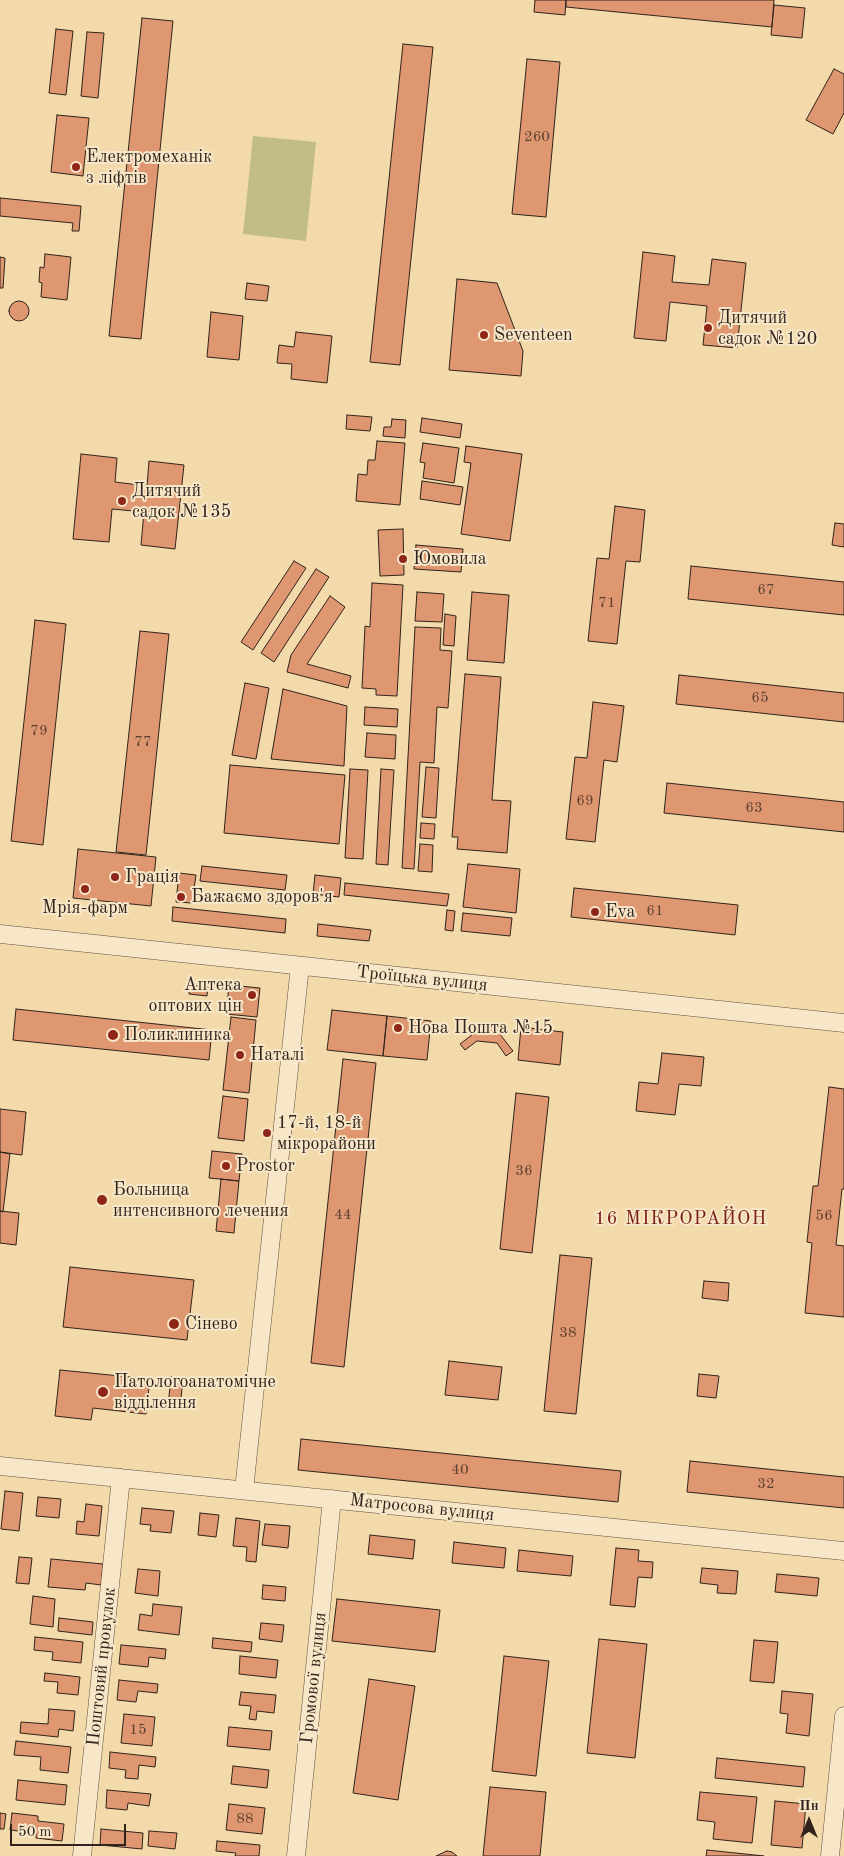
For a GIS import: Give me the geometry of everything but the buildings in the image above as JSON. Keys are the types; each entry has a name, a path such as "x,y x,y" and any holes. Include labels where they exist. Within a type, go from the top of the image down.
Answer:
{"street":[{"name":"Троїцька вулиця","path":"0,934 844,1023"},
{"path":"244,1490 300,966"},
{"name":"Матросова вулиця","path":"0,1466 844,1551"},
{"name":"Поштовий провулок","path":"82,1856 121,1478"},
{"name":"Громової вулиця","path":"296,1856 332,1499"},
{"path":"830,1856 844,1716"}],"shaded area":[{"path":"253,136 316,142 306,241 243,234"}],"place":[{"name":"Електромеханік з ліфтів","path":"76,167"},
{"name":"Дитячий садок №120","path":"708,328"},
{"name":"Seventeen","path":"484,335"},
{"name":"Дитячий садок №135","path":"122,501"},
{"name":"Юмовила","path":"403,559"},
{"name":"Грація","path":"115,877"},
{"name":"Мрія-фарм","path":"85,889"},
{"name":"Бажаємо здоров'я","path":"181,897"},
{"name":"Eva","path":"595,912"},
{"name":"Аптека оптових цін","path":"252,995"},
{"name":"Нова Пошта №15","path":"398,1028"},
{"name":"Поликлиника","path":"113,1035"},
{"name":"Наталі","path":"240,1055"},
{"name":"17-й, 18-й мікрорайони","path":"267,1133"},
{"name":"Prostor","path":"226,1166"},
{"name":"Больница интенсивного лечения","path":"102,1200"},
{"name":"Сінево","path":"174,1324"},
{"name":"Патологоанатомічне відділення","path":"103,1392"}],"district":[{"name":"16 МІКРОРАЙОН","path":"681,1219"}]}
